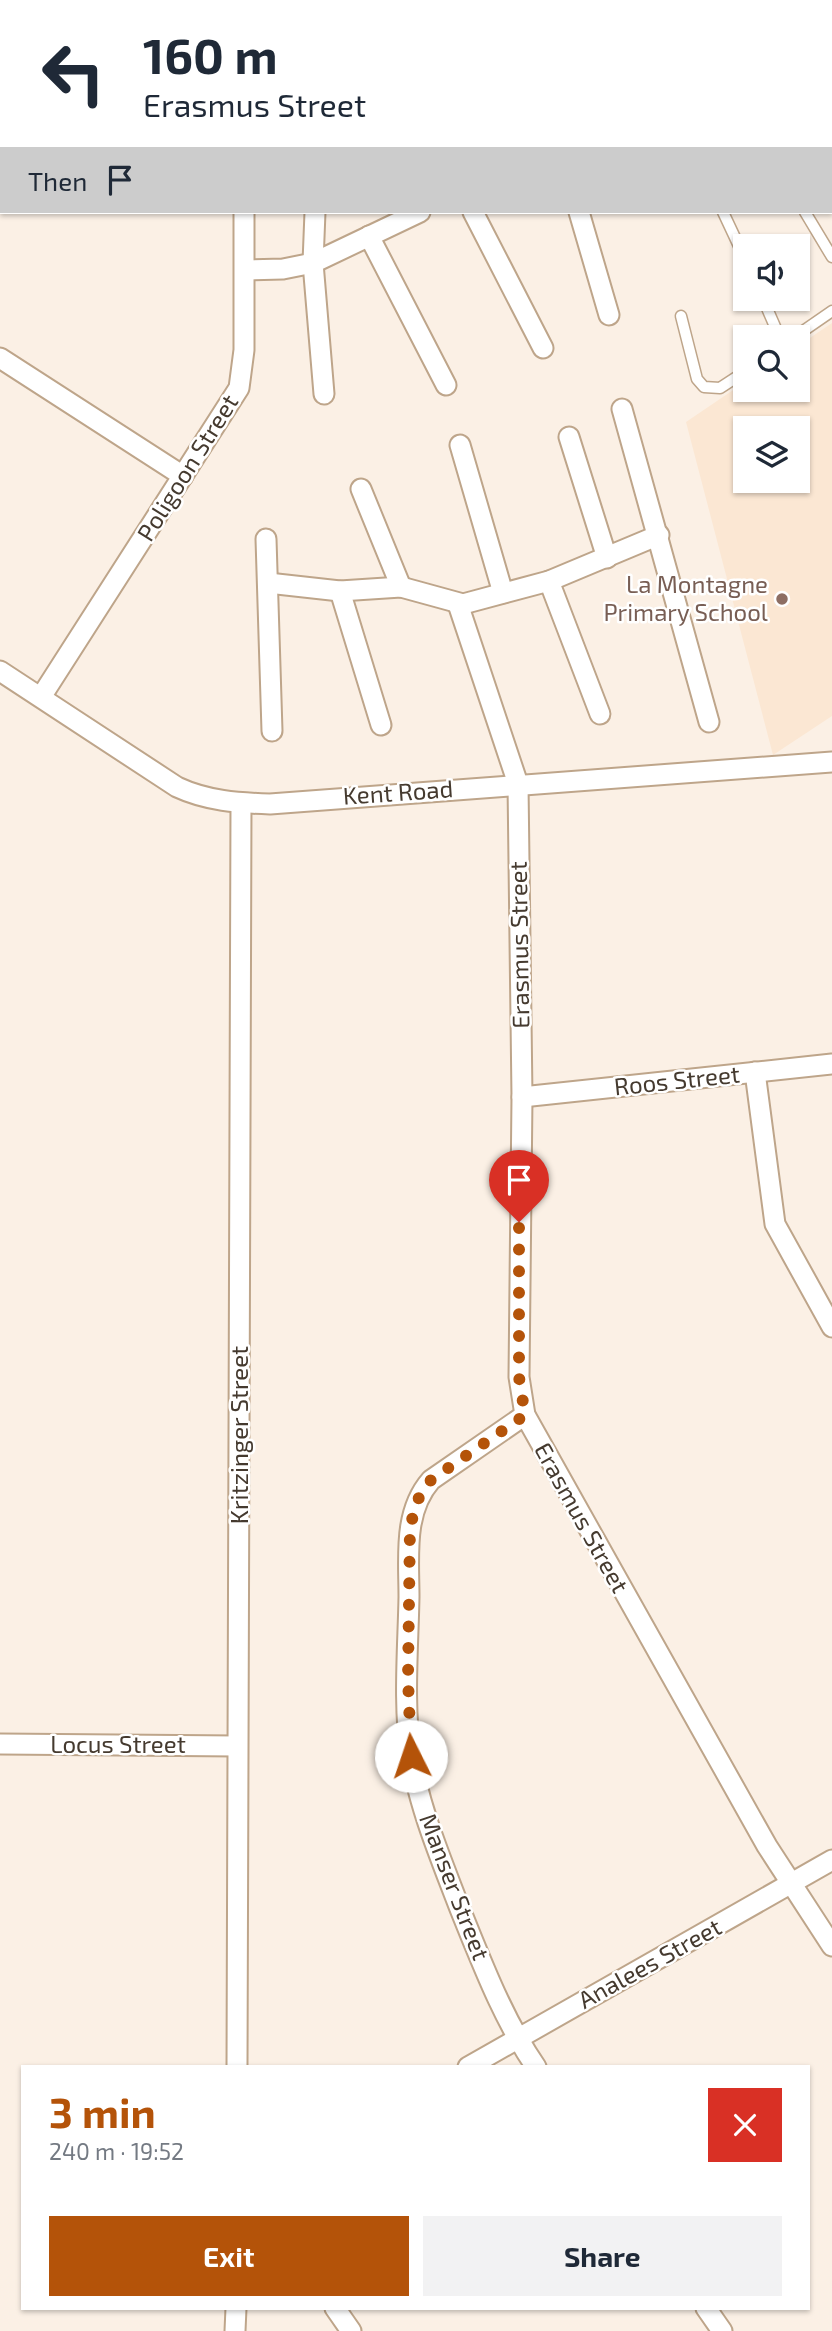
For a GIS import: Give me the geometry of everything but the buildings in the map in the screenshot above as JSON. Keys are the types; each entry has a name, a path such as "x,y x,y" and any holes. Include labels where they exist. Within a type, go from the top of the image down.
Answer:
{"street":[{"name":"Poligoon Street","path":"41,697 233,401 241,381 244,214"},
{"path":"315,214 313,263 324,394"},
{"path":"245,270 283,269 313,263 416,214"},
{"path":"474,214 543,348"},
{"path":"580,214 609,315"},
{"path":"369,236 446,385"},
{"path":"0,358 183,476"},
{"path":"622,409 660,535 709,722"},
{"path":"569,437 607,558"},
{"path":"460,445 503,593"},
{"path":"361,489 401,587"},
{"path":"268,583 340,591 401,587 458,604 549,581 660,535"},
{"path":"266,539 272,732"},
{"path":"549,581 600,713"},
{"path":"340,591 381,725"},
{"name":"Erasmus Street","path":"458,604 518,784 522,1097 519,1367 525,1415 790,1884 832,1946"},
{"name":"Kent Road","path":"0,671 177,787 196,796 240,803 270,804 832,762"},
{"name":"Kritzinger Street","path":"237,2065 242,1159 240,803"},
{"name":"Roos Street","path":"522,1097 832,1064"},
{"path":"755,1072 775,1224 832,1327"},
{"name":"Manser Street","path":"525,1415 456,1460 420,1494 410,1526 409,1738 416,1783 437,1850 469,1931 518,2038 536,2065"},
{"name":"Locus Street","path":"0,1744 237,1746"},
{"name":"Analees Street","path":"471,2065 832,1860"},
{"path":"235,2331 236,2310"},
{"path":"336,2310 351,2331"},
{"path":"707,2310 722,2331"}],"lane":[{"path":"724,214 733,234"},
{"path":"806,214 832,257"},
{"path":"810,326 832,311"},
{"path":"681,316 697,379 704,387 720,388 733,379"}],"shaded area":[{"name":"La Montagne Primary School","path":"832,323 832,716 773,755 686,422 733,390 733,402 810,402 810,338"}],"place":[{"name":"La Montagne Primary School","path":"782,599"}],"route":[{"path":"411,1756 408,1678 410,1526 420,1494 431,1480 456,1460 525,1415 519,1377 519,1222"}]}
